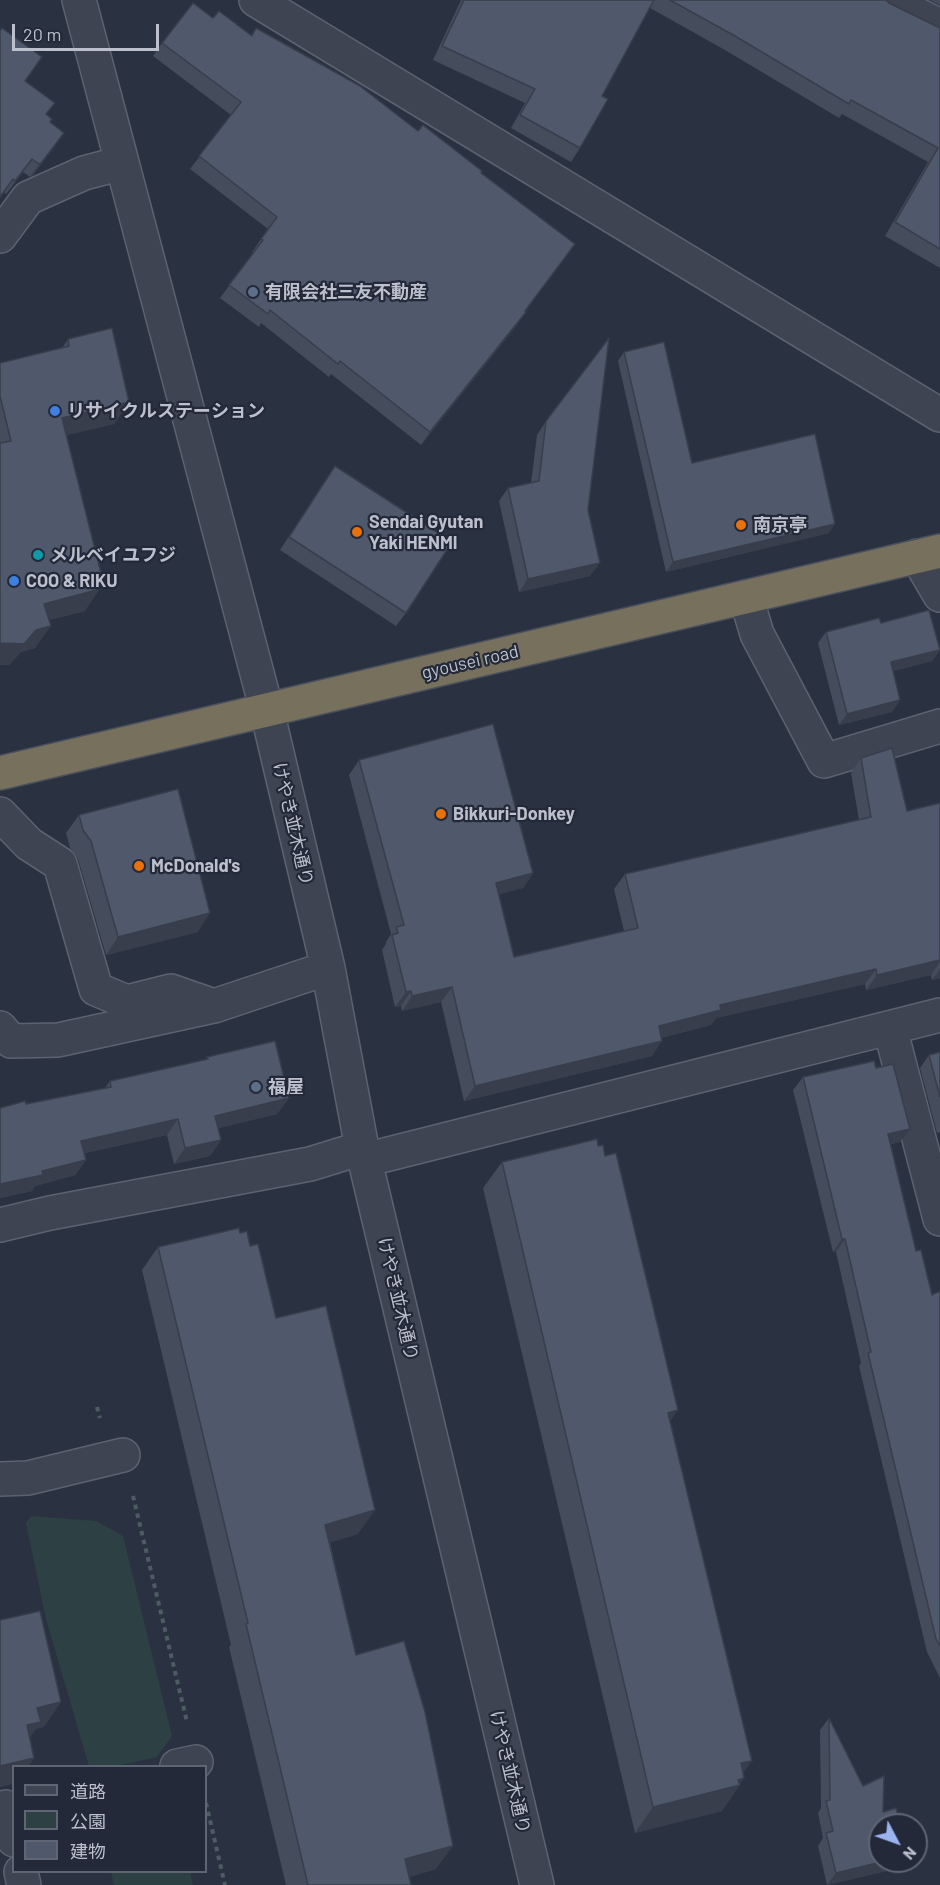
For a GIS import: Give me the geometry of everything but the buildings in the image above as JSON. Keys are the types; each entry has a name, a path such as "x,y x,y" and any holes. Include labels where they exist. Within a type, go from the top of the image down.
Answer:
{"highway":[{"name":"gyousei road","path":"0,773 929,554"}],"street":[{"name":"けやき並木通り","path":"79,0 267,711 328,968 364,1154 537,1885"},
{"path":"256,0 290,8 940,415"},
{"path":"888,0 940,26"},
{"path":"0,236 28,198 84,173 122,163"},
{"path":"929,554 940,595"},
{"path":"746,597 758,634 824,761 940,726"},
{"path":"0,814 29,844 60,864 96,989 127,1002 171,991 214,1006"},
{"path":"0,1028 11,1041 58,1040 214,1006 328,968"},
{"path":"0,1225 50,1213 644,1099 940,1015"},
{"path":"890,1028 940,1219"},
{"path":"0,1479 28,1478 123,1455"},
{"path":"6,1807 12,1832"}],"path":[{"path":"97,1407 100,1420 114,1416 187,1764"},
{"path":"207,1806 225,1885"}],"green space":[{"path":"31,1516 96,1521 123,1536 172,1736 157,1757 121,1765 89,1765 46,1619 26,1523"},
{"path":"111,1873 190,1873 193,1885 114,1885"}],"place":[{"name":"有限会社三友不動産","path":"253,292"},
{"name":"リサイクルステーション","path":"55,411"},
{"name":"南京亭","path":"741,525"},
{"name":"Sendai Gyutan Yaki HENMI","path":"357,532"},
{"name":"メルベイユフジ","path":"38,555"},
{"name":"COO & RIKU","path":"14,581"},
{"name":"Bikkuri-Donkey","path":"441,814"},
{"name":"McDonald's","path":"139,866"},
{"name":"福屋","path":"256,1087"}]}
